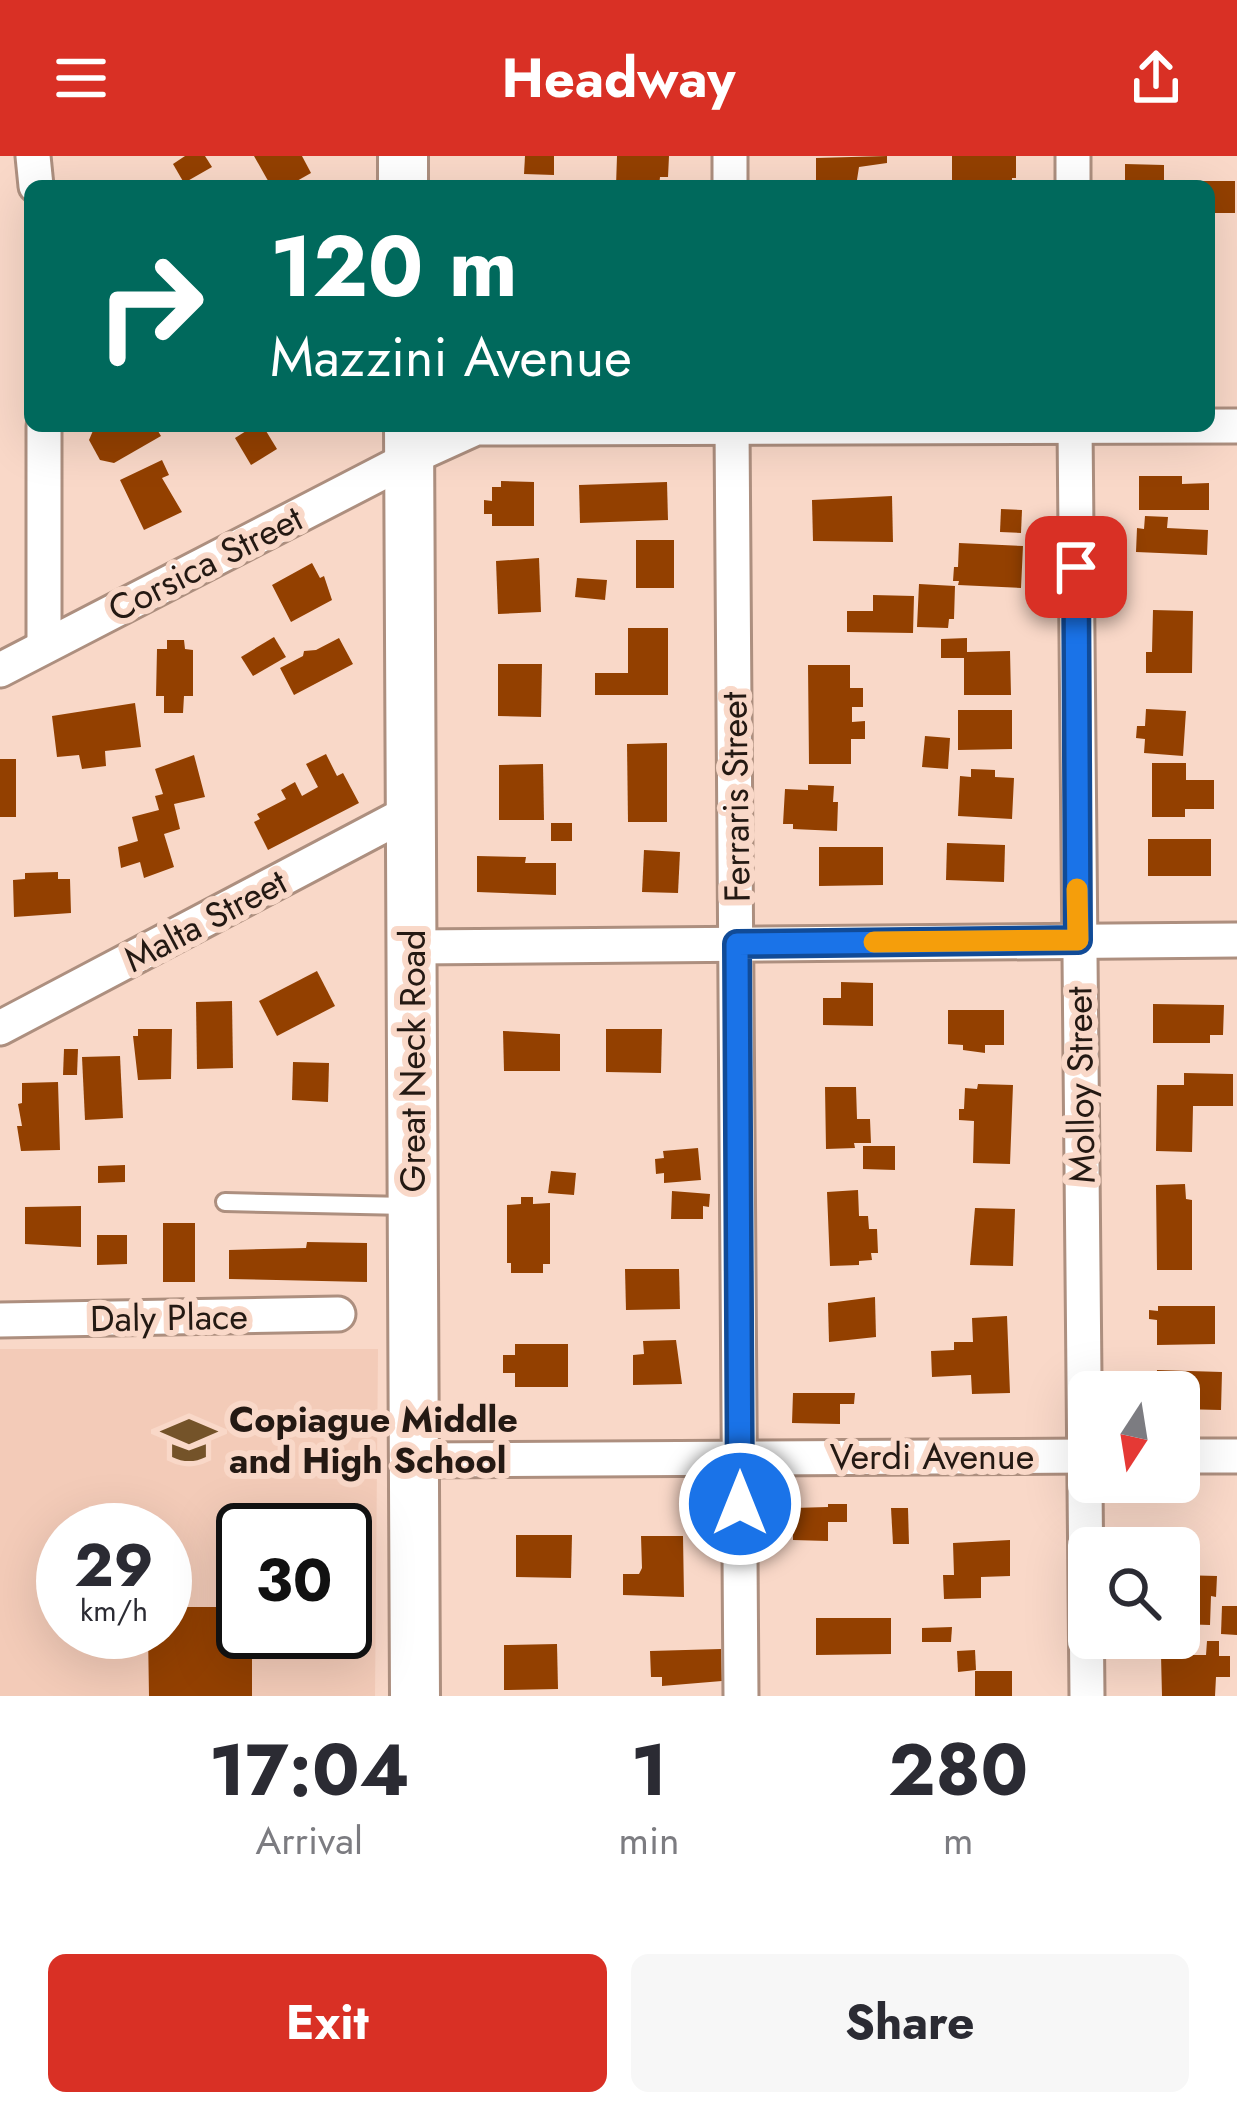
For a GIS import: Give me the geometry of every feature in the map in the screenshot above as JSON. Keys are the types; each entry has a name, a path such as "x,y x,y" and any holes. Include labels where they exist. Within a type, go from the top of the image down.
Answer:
{"main road":[{"name":"Great Neck Road","path":"410,442 415,1696"}],"street":[{"path":"44,432 44,646"},
{"name":"Corsica Street","path":"0,670 410,442 457,432"},
{"name":"Ferraris Street","path":"732,432 741,1696"},
{"name":"Molloy Street","path":"1075,432 1086,1371"},
{"name":"Malta Street","path":"0,1028 411,811"},
{"path":"412,947 1237,940"},
{"name":"Daly Place","path":"0,1319 338,1314"},
{"name":"Verdi Avenue","path":"416,1460 1068,1456"},
{"path":"1200,1456 1237,1456"},
{"name":"Molloy Street","path":"1087,1503 1087,1696"}],"lane":[{"path":"225,1202 413,1206"}],"shaded area":[{"name":"Copiague Middle and High School","path":"0,1349 378,1349 375,1696 0,1696"}],"building":[{"path":"185,156 205,156 212,167 182,180 173,164"},
{"path":"254,156 302,156 311,173 299,180 268,180"},
{"path":"525,156 554,156 554,175 524,174"},
{"path":"617,156 669,156 668,177 616,180"},
{"path":"887,156 887,163 859,167 857,180 816,180 816,158"},
{"path":"952,156 1016,156 1016,178 1012,180 952,180"},
{"path":"1125,164 1164,165 1164,180 1125,180"},
{"path":"1215,181 1235,181 1235,213 1215,213"},
{"path":"92,432 159,432 161,436 114,463 100,460 89,440"},
{"path":"244,432 267,432 277,449 251,465 235,438"},
{"path":"162,460 169,475 162,478 182,512 144,530 120,480"},
{"path":"1139,476 1182,476 1182,484 1209,483 1209,510 1139,510"},
{"path":"501,481 534,482 534,526 492,526 492,514 484,514 484,500 492,501 492,487 501,487"},
{"path":"667,482 668,520 580,523 579,485"},
{"path":"892,496 893,542 813,541 812,500"},
{"path":"1001,509 1022,510 1021,533 1000,532"},
{"path":"1145,516 1168,517 1167,528 1208,530 1207,555 1136,552 1137,528 1144,529"},
{"path":"636,540 674,540 674,588 636,588"},
{"path":"959,543 1023,546 1021,588 958,585 959,581 953,581"},
{"path":"539,558 541,612 498,614 496,561"},
{"path":"312,563 320,578 324,576 332,600 291,622 272,585"},
{"path":"577,578 607,580 605,600 575,597"},
{"path":"919,584 955,586 954,619 949,619 948,628 917,627"},
{"path":"873,595 914,596 913,633 847,632 847,611 873,611"},
{"path":"1153,610 1193,611 1192,673 1146,673 1146,652 1152,652"},
{"path":"628,628 668,628 668,695 595,695 595,673 628,673"},
{"path":"274,637 286,657 253,676 241,657"},
{"path":"339,638 353,664 294,695 280,668 304,651"},
{"path":"967,638 967,652 1010,651 1011,695 964,695 964,658 941,658 941,639"},
{"path":"167,640 184,640 185,649 193,650 193,696 184,696 183,713 164,713 164,696 156,696 157,649 167,649"},
{"path":"498,664 542,664 541,717 498,716"},
{"path":"808,665 850,665 850,688 863,688 863,707 852,707 852,722 865,721 865,739 851,739 851,764 809,764"},
{"path":"135,703 141,747 105,751 106,766 82,769 79,755 57,757 52,716"},
{"path":"1146,709 1186,711 1183,756 1144,753 1145,739 1136,738 1137,726 1145,726"},
{"path":"958,710 1012,710 1012,749 958,750"},
{"path":"925,736 950,738 948,769 922,767"},
{"path":"667,743 667,822 628,822 627,744"},
{"path":"326,754 359,803 268,850 254,822 260,819 257,814 286,799 281,790 295,782 302,796 318,787 306,764"},
{"path":"194,755 205,797 174,804 180,829 164,834 174,867 144,878 140,862 121,868 118,847 138,841 132,817 159,810 155,796 163,794 155,769"},
{"path":"0,759 16,759 16,817 0,817"},
{"path":"1152,763 1186,763 1186,780 1214,780 1214,809 1185,809 1185,817 1152,817"},
{"path":"543,764 544,820 499,820 499,765"},
{"path":"971,769 995,770 995,777 1014,778 1012,819 958,816 960,776 971,777"},
{"path":"808,785 834,786 837,831 793,829 793,824 783,824 785,789 808,790"},
{"path":"551,823 572,823 572,841 551,841"},
{"path":"1148,839 1211,839 1211,876 1148,876"},
{"path":"947,843 1005,845 1004,882 946,880"},
{"path":"819,847 883,847 883,885 819,886"},
{"path":"644,850 680,852 678,893 642,892"},
{"path":"477,856 556,863 556,895 477,892"},
{"path":"58,872 58,879 70,879 71,913 14,917 13,880 25,879 25,873"},
{"path":"317,971 335,1006 277,1036 259,1001"},
{"path":"841,982 873,983 873,1026 823,1025 823,998 841,998"},
{"path":"232,1001 233,1068 197,1069 196,1002"},
{"path":"1153,1004 1224,1005 1223,1035 1210,1035 1210,1043 1153,1043"},
{"path":"948,1010 1004,1010 1004,1045 985,1045 985,1053 948,1044"},
{"path":"138,1029 172,1029 171,1079 138,1080 133,1036 138,1036"},
{"path":"606,1029 662,1029 661,1073 606,1072"},
{"path":"503,1031 560,1034 560,1071 504,1071"},
{"path":"64,1049 78,1049 77,1075 63,1075"},
{"path":"120,1056 123,1118 85,1120 82,1057"},
{"path":"293,1062 329,1063 328,1102 292,1100"},
{"path":"1184,1073 1233,1074 1233,1106 1193,1106 1192,1152 1156,1151 1157,1085 1184,1085"},
{"path":"58,1082 60,1150 21,1151 17,1126 22,1126 18,1104 22,1103 22,1083"},
{"path":"978,1084 1013,1085 1010,1164 973,1163 974,1121 959,1120 959,1109 964,1109 965,1088 977,1089"},
{"path":"825,1087 856,1087 857,1119 870,1119 871,1143 826,1149"},
{"path":"863,1146 895,1146 895,1170 863,1169"},
{"path":"698,1148 701,1180 664,1183 664,1173 656,1174 655,1159 664,1158 663,1151"},
{"path":"125,1165 125,1182 98,1183 98,1166"},
{"path":"551,1171 576,1173 574,1195 548,1193"},
{"path":"1185,1184 1186,1199 1192,1200 1192,1270 1157,1270 1156,1185"},
{"path":"858,1190 859,1216 868,1216 869,1229 877,1229 878,1253 871,1253 872,1260 859,1261 859,1265 830,1266 827,1192"},
{"path":"672,1191 710,1194 703,1219 671,1219"},
{"path":"521,1197 533,1197 533,1204 550,1203 550,1264 543,1264 543,1273 511,1273 511,1263 507,1263 507,1205 521,1204"},
{"path":"81,1206 81,1247 25,1244 25,1207"},
{"path":"975,1208 1015,1209 1013,1266 970,1265"},
{"path":"163,1223 195,1223 195,1282 163,1282"},
{"path":"97,1235 127,1235 127,1264 97,1265"},
{"path":"307,1242 367,1243 367,1282 229,1279 229,1250 306,1248"},
{"path":"625,1269 679,1269 680,1309 626,1310"},
{"path":"875,1297 876,1337 829,1342 828,1303"},
{"path":"1158,1306 1215,1306 1215,1344 1157,1345 1157,1320 1149,1319 1149,1310 1158,1311"},
{"path":"1007,1316 1010,1393 972,1394 971,1375 932,1377 931,1351 954,1350 954,1342 973,1342 972,1318"},
{"path":"676,1340 682,1384 633,1385 633,1355 644,1354 643,1341"},
{"path":"515,1344 568,1344 568,1387 515,1387 515,1373 503,1373 503,1355 515,1355"},
{"path":"1200,1371 1222,1372 1221,1410 1200,1410"},
{"path":"793,1393 855,1393 854,1404 840,1404 840,1424 792,1423"},
{"path":"847,1504 847,1522 828,1522 828,1541 793,1540 793,1508"},
{"path":"891,1508 908,1508 909,1544 893,1544"},
{"path":"516,1535 572,1535 571,1578 516,1577"},
{"path":"641,1536 683,1536 684,1597 623,1595 623,1574 639,1574 642,1568"},
{"path":"1010,1540 1010,1576 981,1577 981,1598 944,1599 943,1575 954,1575 953,1543"},
{"path":"1200,1576 1217,1576 1210,1625 1200,1625"},
{"path":"1222,1606 1237,1606 1237,1635 1221,1634"},
{"path":"192,1607 216,1607 216,1659 252,1659 252,1696 149,1696 148,1659 192,1659"},
{"path":"816,1618 891,1618 891,1654 816,1655"},
{"path":"952,1627 951,1642 922,1642 922,1628"},
{"path":"1207,1641 1219,1641 1219,1656 1230,1656 1230,1677 1216,1677 1215,1696 1162,1696 1161,1659 1206,1655"},
{"path":"557,1644 558,1689 504,1690 504,1645"},
{"path":"721,1649 722,1681 662,1686 662,1677 651,1677 650,1651"},
{"path":"975,1650 976,1670 958,1672 957,1651"},
{"path":"975,1671 1012,1671 1012,1696 975,1696"}],"slow traffic":[{"path":"874,942 1078,940 1077,889"}],"place":[{"name":"Copiague Middle and High School","path":"189,1440"}],"route":[{"path":"740,1504 737,944 1078,940 1076,567"}]}
